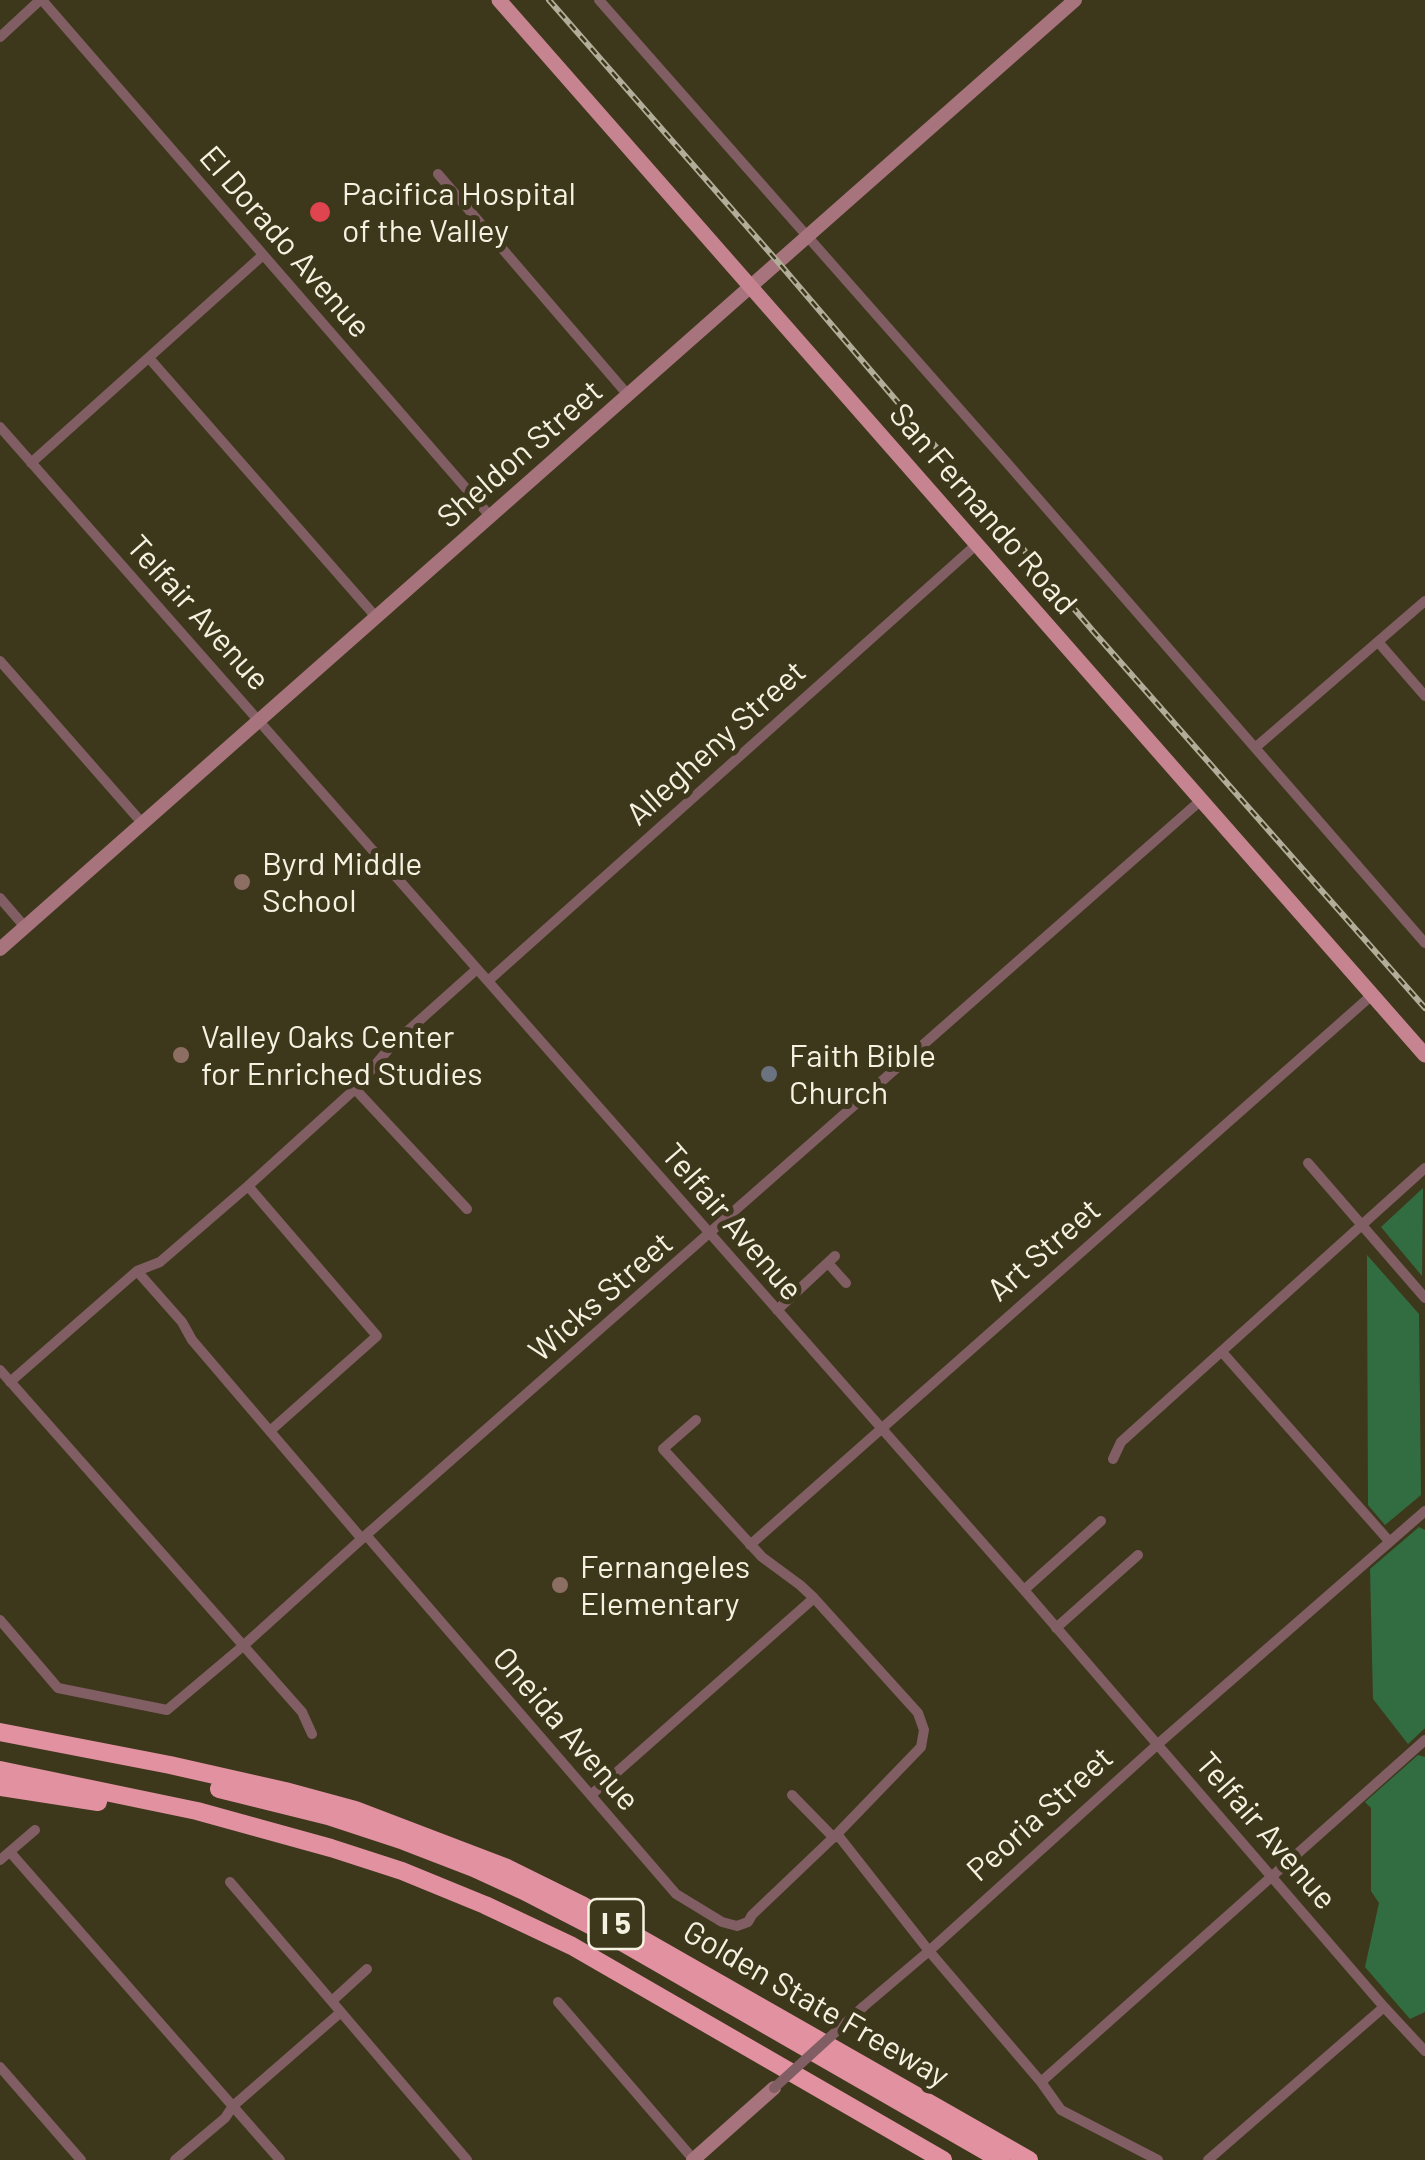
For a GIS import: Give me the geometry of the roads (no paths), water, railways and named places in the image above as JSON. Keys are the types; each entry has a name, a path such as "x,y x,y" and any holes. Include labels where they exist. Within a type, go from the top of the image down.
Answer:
{"highway":[{"name":"Golden State Freeway","path":"0,1732 285,1791 354,1810 507,1868 582,1905 1028,2160"},
{"path":"170,1765 196,1784 366,1829 474,1868 524,1891 614,1937 1001,2160"},
{"name":"I 5","path":"0,1770 197,1810 402,1871 485,1904 572,1946 943,2160"},
{"path":"0,1787 122,1806 152,1802"},
{"path":"197,1810 230,1799 363,1835 493,1884 618,1947 984,2160"}],"main road":[{"name":"San Fernando Road","path":"499,0 1425,1055"},
{"name":"Sheldon Street","path":"0,949 1075,0"},
{"name":"Peoria Street","path":"694,2160 774,2088"}],"street":[{"path":"0,37 41,0"},
{"name":"El Dorado Avenue","path":"41,0 490,516"},
{"name":"San Fernando Road","path":"598,0 1425,943"},
{"path":"438,174 628,395"},
{"path":"31,463 263,256"},
{"path":"149,358 376,617"},
{"name":"Telfair Avenue","path":"0,427 1425,2051"},
{"name":"Allegheny Street","path":"488,981 977,544"},
{"path":"1256,747 1425,600"},
{"path":"1379,643 1425,696"},
{"path":"0,662 143,824"},
{"name":"Wicks Street","path":"0,1620 58,1688 168,1710 1200,801"},
{"path":"0,898 25,927"},
{"path":"10,1382 137,1271 160,1262 248,1186 355,1089 392,1046 476,968"},
{"name":"Art Street","path":"750,1545 1372,995"},
{"path":"355,1089 467,1209"},
{"path":"1308,1162 1425,1298"},
{"path":"1113,1459 1121,1442 1425,1168"},
{"path":"248,1186 377,1336 270,1431"},
{"path":"777,1310 832,1259 846,1284"},
{"name":"Oneida Avenue","path":"137,1271 270,1431 676,1894 722,1922 736,1926 748,1922 835,1836"},
{"path":"1222,1352 1389,1541"},
{"path":"0,1370 302,1712 312,1734"},
{"path":"696,1420 663,1450 750,1545 814,1598 918,1713 924,1730 920,1748 835,1836"},
{"name":"Peoria Street","path":"774,2088 1425,1511"},
{"path":"1024,1590 1094,1521"},
{"path":"1056,1628 1138,1554"},
{"path":"591,1795 814,1598"},
{"path":"1040,2082 1425,1740"},
{"path":"792,1795 835,1836 1061,2110 1158,2160"},
{"path":"0,1860 34,1830"},
{"path":"10,1852 280,2160"},
{"path":"230,1882 466,2160"},
{"path":"332,2001 367,1969"},
{"path":"558,2002 694,2160"},
{"path":"1208,2160 1384,2007"},
{"path":"176,2160 341,2012"},
{"path":"0,2067 81,2160"}],"railway":[{"path":"549,0 1093,631 1425,1008"}],"place":[{"name":"Pacifica Hospital of the Valley","path":"320,212"},
{"name":"Byrd Middle School","path":"242,882"},
{"name":"Valley Oaks Center for Enriched Studies","path":"181,1055"},
{"name":"Faith Bible Church","path":"769,1074"},
{"name":"Fernangeles Elementary","path":"560,1585"}]}
